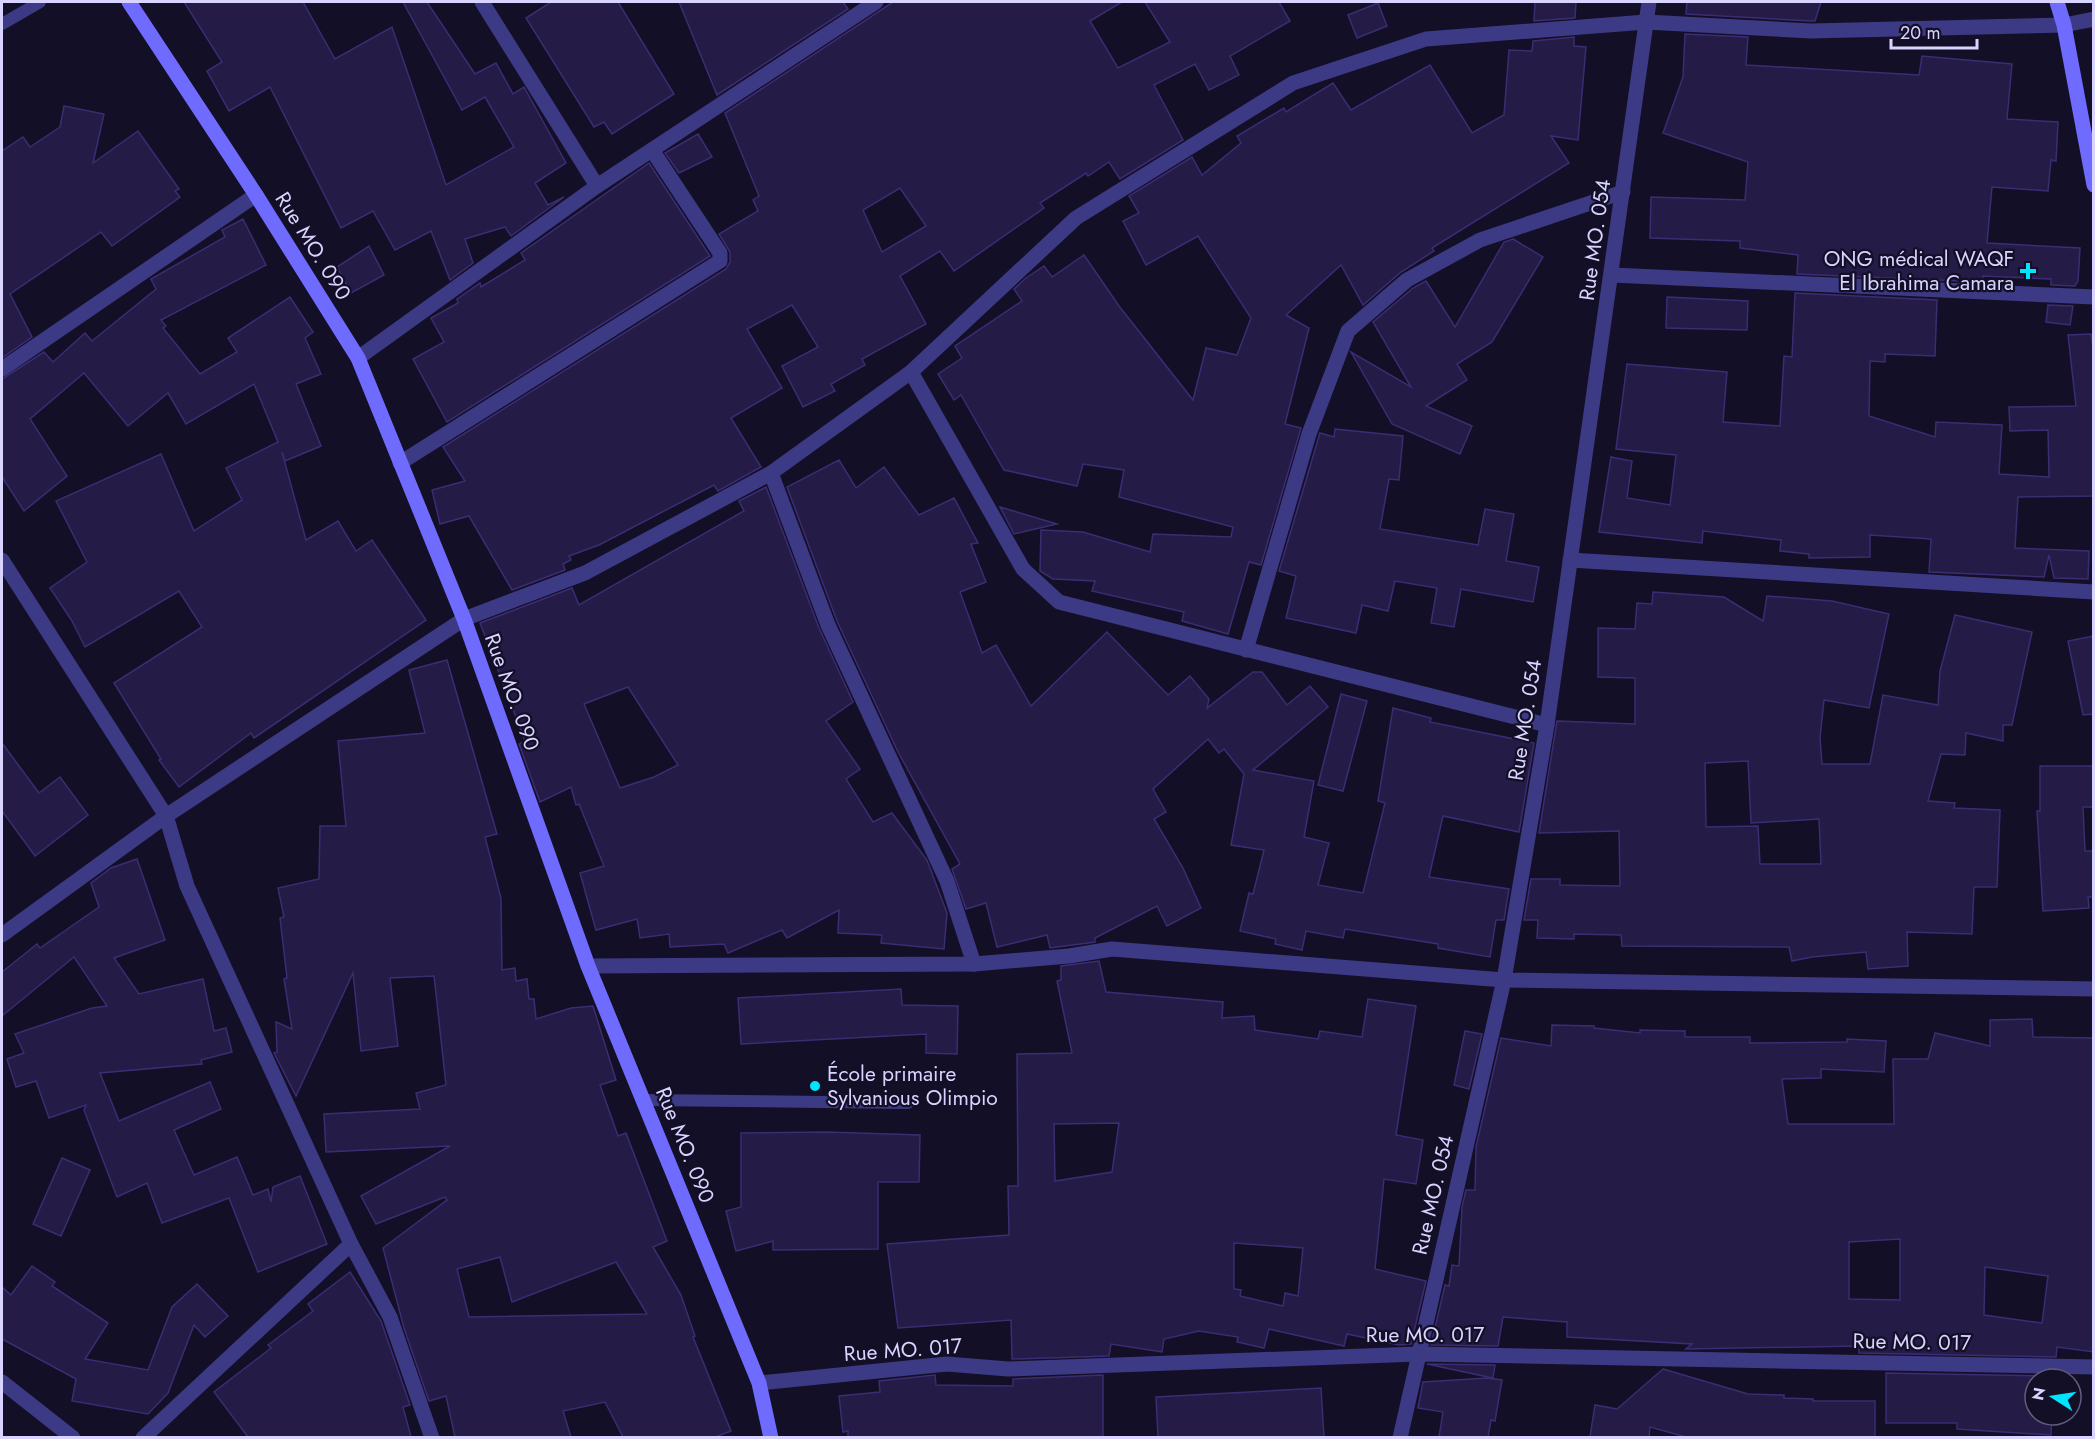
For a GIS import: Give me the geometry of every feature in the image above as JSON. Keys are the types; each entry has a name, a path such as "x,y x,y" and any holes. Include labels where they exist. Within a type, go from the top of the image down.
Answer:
{"street":[{"name":"Rue MO. 090","path":"129,2 256,195 358,358 464,619 588,966 759,1383 771,1437"},
{"path":"482,2 597,186"},
{"path":"358,358 597,186 876,2"},
{"name":"Rue MO. 054","path":"1400,1437 1504,980 1547,725 1649,2"},
{"path":"2057,2 2064,25 2094,185"},
{"path":"2,935 166,816 464,619 585,573 771,473 911,372 1076,218 1293,83 1426,39 1646,22 1811,31 2064,25 2094,19"},
{"path":"400,463 720,261 720,253 652,150"},
{"path":"1246,650 1309,434 1348,331 1407,280 1480,240 1623,192"},
{"path":"2,369 256,195"},
{"path":"1612,275 2094,297"},
{"path":"911,372 1023,569 1059,602 1547,725"},
{"path":"771,473 828,625 947,881 974,964"},
{"path":"2,560 166,816 187,886 351,1244 390,1317 432,1437"},
{"path":"1570,560 2094,592"},
{"path":"588,966 974,964 1069,956 1112,949 1504,980 2094,988"},
{"path":"143,1437 351,1244"},
{"name":"Rue MO. 017","path":"759,1383 947,1364 1008,1369 1418,1354 2094,1367"},
{"path":"2,1382 73,1437"}],"lane":[{"path":"2,24 40,2"},
{"path":"644,1100 908,1103"}],"building":[{"path":"184,2 303,2 335,59 392,27 446,185 514,147 485,97 462,110 403,2 427,2 475,74 496,63 513,94 524,87 566,163 535,183 548,205 564,197 511,236 505,227 465,239 473,263 450,280 431,231 395,250 373,211 341,228 270,87 229,111 207,71 222,62"},
{"path":"551,2 618,2 674,94 612,134 604,122 594,127 526,18"},
{"path":"679,2 843,2 848,9 717,95"},
{"path":"893,2 1122,2 1090,21 1118,68 1170,42 1145,2 1279,2 1290,21 1230,56 1239,75 1209,90 1195,64 1154,85 1183,140 1120,179 1109,162 1088,176 1086,173 1040,203 1044,208 954,271 940,251 900,276 926,324 862,359 865,365 831,384 835,391 803,407 782,366 818,347 792,305 747,329 782,388 731,418 761,467 718,491 714,485 599,545 569,556 571,560 563,564 565,570 512,590 469,516 440,524 432,490 465,481 443,447 726,269 730,262 730,252 719,234 758,211 753,200 759,196 725,113","holes":["900,188 926,226 882,252 863,210"]},
{"path":"1535,2 1576,2 1575,18 1534,21"},
{"path":"1687,2 1821,2 1815,21 1811,21 1686,14"},
{"path":"1378,3 1387,26 1357,38 1348,15"},
{"path":"1685,34 1748,37 1746,65 1919,75 1922,56 2012,64 2007,119 2058,122 2056,161 2051,160 2048,191 1992,187 1987,243 2080,248 2078,281 2075,286 2051,285 2051,279 1983,276 1983,282 1797,274 1798,255 1740,248 1740,241 1650,238 1651,197 1745,200 1748,162 1663,133 1683,77"},
{"path":"1574,37 1574,46 1586,47 1578,140 1551,136 1569,163 1432,248 1434,251 1401,272 1363,305 1341,265 1286,315 1309,328 1285,424 1301,428 1261,565 1249,562 1228,634 1182,621 1184,612 1092,591 1095,581 1053,579 1040,571 1041,530 1083,532 1150,552 1153,534 1231,537 1233,527 1119,497 1124,470 1083,464 1077,486 1004,470 961,395 954,400 938,374 962,358 955,346 1022,301 1014,289 1026,278 1044,266 1052,277 1084,255 1119,306 1193,400 1206,348 1237,355 1251,318 1198,236 1146,265 1123,221 1139,213 1129,196 1192,157 1202,175 1241,143 1237,136 1284,108 1286,112 1333,83 1351,110 1430,65 1472,133 1504,115 1509,50 1532,51 1533,41"},
{"path":"64,106 104,114 93,163 138,131 179,189 175,191 180,197 112,246 101,232 10,294 32,337 2,358 2,151 23,137 30,147 60,127"},
{"path":"698,134 712,157 679,173 665,153"},
{"path":"649,163 710,256 447,422 413,359 444,342 431,318 458,303 457,299 480,283 481,287 525,260 521,253"},
{"path":"243,219 266,265 161,320 166,326 163,328 200,374 237,352 228,338 290,297 313,332 305,338 321,374 296,384 321,446 285,461 282,452 306,540 338,521 356,551 372,540 426,620 254,738 251,733 179,787 159,760 161,759 114,683 202,627 179,591 85,647 72,621 50,588 87,562 56,501 161,454 194,531 242,500 226,468 278,442 254,384 186,424 168,393 128,426 84,373 30,419 67,476 24,511 2,477 2,379 44,352 53,362 85,333 92,341 156,289 151,279 225,237 222,230"},
{"path":"1513,239 1543,257 1492,342 1457,364 1467,380 1426,406 1472,426 1460,454 1392,424 1351,352 1411,387 1373,322 1413,288 1426,281 1455,327 1504,242"},
{"path":"369,246 384,275 351,293 337,267"},
{"path":"1795,293 1937,300 1935,356 1885,354 1885,362 1870,361 1869,416 1935,437 1936,422 2002,425 1999,474 2049,477 2048,430 2010,431 2009,407 2076,406 2068,335 2091,334 2094,354 2094,496 2018,497 2015,548 2089,551 2088,579 2054,578 2049,555 2044,577 1929,572 1931,539 1870,535 1870,557 1809,558 1809,554 1780,551 1781,540 1703,531 1702,543 1599,532 1611,457 1632,461 1627,498 1670,505 1676,455 1616,449 1627,364 1727,372 1723,422 1780,426 1784,356 1792,357"},
{"path":"1667,297 1748,301 1747,330 1666,328"},
{"path":"2048,305 2073,306 2070,325 2046,322"},
{"path":"1335,429 1403,436 1399,480 1389,479 1380,529 1478,545 1485,509 1514,514 1506,561 1539,567 1533,602 1461,589 1454,627 1431,623 1437,588 1395,581 1388,611 1362,605 1356,633 1286,618 1296,576 1279,571 1320,433 1334,437"},
{"path":"839,460 856,488 884,467 919,515 954,498 978,543 971,544 986,582 960,592 982,653 996,645 1031,706 1107,632 1168,695 1190,676 1209,699 1207,708 1253,672 1262,672 1287,705 1310,686 1328,707 1253,770 1314,781 1304,837 1329,843 1318,885 1363,893 1385,803 1378,801 1393,708 1431,718 1430,722 1534,743 1519,832 1443,816 1429,877 1509,889 1504,920 1496,920 1490,957 1438,948 1438,944 1345,929 1343,938 1306,931 1302,950 1275,944 1276,939 1240,931 1249,893 1253,894 1264,850 1231,845 1244,774 1224,749 1219,753 1208,739 1153,789 1166,812 1154,819 1183,868 1201,908 1167,926 1157,906 1095,938 1095,942 1050,948 1047,935 997,947 986,903 966,909 952,869 960,864 898,752 837,621 787,487"},
{"path":"766,487 819,628 853,702 826,721 860,769 846,779 873,822 892,813 927,860 947,913 944,949 881,943 882,935 838,933 839,910 787,938 782,930 728,953 724,944 670,947 669,934 640,938 637,919 596,930 580,873 604,866 579,804 576,805 571,787 540,802 519,744 525,741 480,623 572,588 579,605 744,511 739,501","holes":["628,687 678,765 654,777 620,788 584,704"]},
{"path":"1000,507 1057,524 1014,534"},
{"path":"1653,592 1724,597 1763,621 1767,596 1832,601 1889,614 1869,708 1824,700 1820,738 1822,764 1870,764 1883,695 1938,705 1940,671 1955,615 2032,632 2012,725 2003,725 2003,741 1966,733 1965,755 1941,754 1928,801 1955,803 1954,808 2000,810 1997,887 1974,887 1972,934 1907,932 1908,966 1868,969 1866,952 1792,961 1789,947 1622,946 1621,935 1574,934 1574,939 1537,938 1538,920 1524,920 1531,879 1560,879 1560,885 1620,886 1619,831 1539,833 1557,721 1635,724 1635,678 1598,677 1598,628 1635,629 1637,603 1652,604","holes":["1748,761 1751,823 1819,819 1821,864 1760,864 1758,826 1706,827 1705,763"]},
{"path":"2094,636 2094,714 2083,715 2068,641"},
{"path":"447,660 497,834 485,837 501,898 502,970 515,968 516,981 527,979 529,999 534,999 536,1019 571,1008 593,1006 616,1080 600,1085 618,1136 626,1133 667,1241 653,1247 681,1295 695,1336 693,1337 731,1431 715,1437 623,1437 605,1402 563,1411 571,1437 455,1437 446,1396 429,1401 404,1328 383,1248 447,1200 445,1197 376,1224 361,1196 450,1146 326,1152 324,1114 420,1109 416,1093 446,1085 434,976 390,978 398,1046 361,1051 353,973 296,1096 274,1053 277,1052 276,1022 292,1029 284,979 287,978 280,918 284,917 278,888 319,879 320,826 346,826 338,741 425,733 409,670","holes":["500,1257 512,1302 616,1262 647,1314 469,1317 457,1269"]},
{"path":"1341,694 1367,701 1343,791 1318,785"},
{"path":"2,743 39,793 60,777 88,815 35,856 2,811"},
{"path":"2040,766 2094,766 2094,807 2083,807 2085,851 2094,851 2094,897 2088,897 2089,908 2043,911 2037,811 2040,811"},
{"path":"137,859 165,940 114,958 139,994 203,979 214,1031 226,1028 232,1052 201,1060 202,1064 100,1073 119,1121 210,1082 221,1109 174,1130 194,1175 237,1157 253,1195 268,1189 271,1202 273,1187 300,1176 327,1244 258,1272 229,1198 162,1223 147,1183 117,1197 84,1110 86,1105 49,1118 36,1081 16,1087 7,1059 24,1053 15,1034 92,1008 107,1006 74,957 2,1016 2,972 37,944 40,948 99,907 91,883 111,868"},
{"path":"1099,961 1106,992 1223,1002 1222,1018 1254,1016 1255,1030 1318,1039 1320,1031 1362,1037 1368,999 1416,1006 1396,1135 1423,1140 1416,1184 1384,1179 1375,1269 1426,1281 1411,1344 1399,1345 1347,1334 1344,1346 1269,1329 1264,1348 1237,1342 1238,1337 1199,1331 1164,1339 1162,1352 1111,1344 1109,1356 1012,1359 1011,1320 898,1328 887,1244 1009,1235 1008,1186 1018,1186 1017,1054 1072,1053 1057,981 1061,980 1061,966","holes":["1119,1123 1112,1172 1055,1181 1054,1124","1234,1243 1303,1248 1298,1296 1285,1293 1283,1306 1240,1296 1241,1290 1234,1289"]},
{"path":"901,989 902,1005 958,1006 957,1054 926,1053 926,1034 741,1044 738,998"},
{"path":"2032,1019 2033,1037 2094,1038 2094,1352 2057,1347 2056,1357 1859,1353 1859,1346 1686,1349 1692,1344 1567,1337 1567,1322 1503,1317 1498,1346 1431,1345 1445,1285 1449,1286 1452,1265 1459,1266 1462,1207 1466,1190 1475,1190 1476,1147 1501,1038 1551,1046 1552,1025 1594,1026 1594,1028 1640,1033 1640,1030 1685,1031 1685,1037 1750,1037 1750,1043 1847,1042 1847,1039 1886,1041 1884,1072 1821,1069 1821,1078 1782,1079 1788,1124 1894,1124 1893,1059 1928,1059 1935,1033 1990,1046 1990,1020","holes":["1900,1239 1900,1300 1849,1299 1849,1242","1985,1267 2048,1276 2042,1323 1984,1315"]},
{"path":"1465,1031 1482,1034 1469,1089 1454,1085"},
{"path":"827,1132 920,1135 919,1182 878,1182 878,1249 773,1250 773,1241 736,1251 726,1211 741,1207 741,1133"},
{"path":"62,1158 90,1170 61,1236 33,1224"},
{"path":"32,1266 55,1282 52,1286 108,1323 85,1359 148,1370 172,1307 197,1284 228,1316 205,1337 194,1325 168,1393 148,1414 72,1401 76,1379 2,1339 2,1287 11,1295"},
{"path":"350,1272 381,1321 410,1405 403,1407 411,1437 248,1437 214,1392 271,1348 268,1345 313,1311 308,1304"},
{"path":"1427,1364 1495,1365 1493,1378"},
{"path":"1663,1369 1748,1394 1784,1395 1784,1398 1813,1399 1813,1401 1875,1401 1875,1437 1686,1437 1650,1427 1649,1437 1590,1437 1595,1405 1617,1409"},
{"path":"1886,1373 2023,1375 2023,1427 2051,1427 2051,1435 1957,1429 1957,1423 1886,1423"},
{"path":"935,1375 936,1385 1013,1386 1013,1379 1103,1375 1103,1437 848,1437 848,1431 843,1432 839,1396 880,1392 879,1381"},
{"path":"1487,1378 1502,1380 1495,1421 1491,1420 1488,1437 1439,1437 1443,1412 1418,1408 1423,1382"},
{"path":"1321,1388 1324,1437 1158,1437 1156,1397"}],"place":[{"name":"ONG médical WAQF El Ibrahima Camara","path":"2028,271"},
{"name":"École primaire Sylvanious Olimpio","path":"815,1086"}]}
